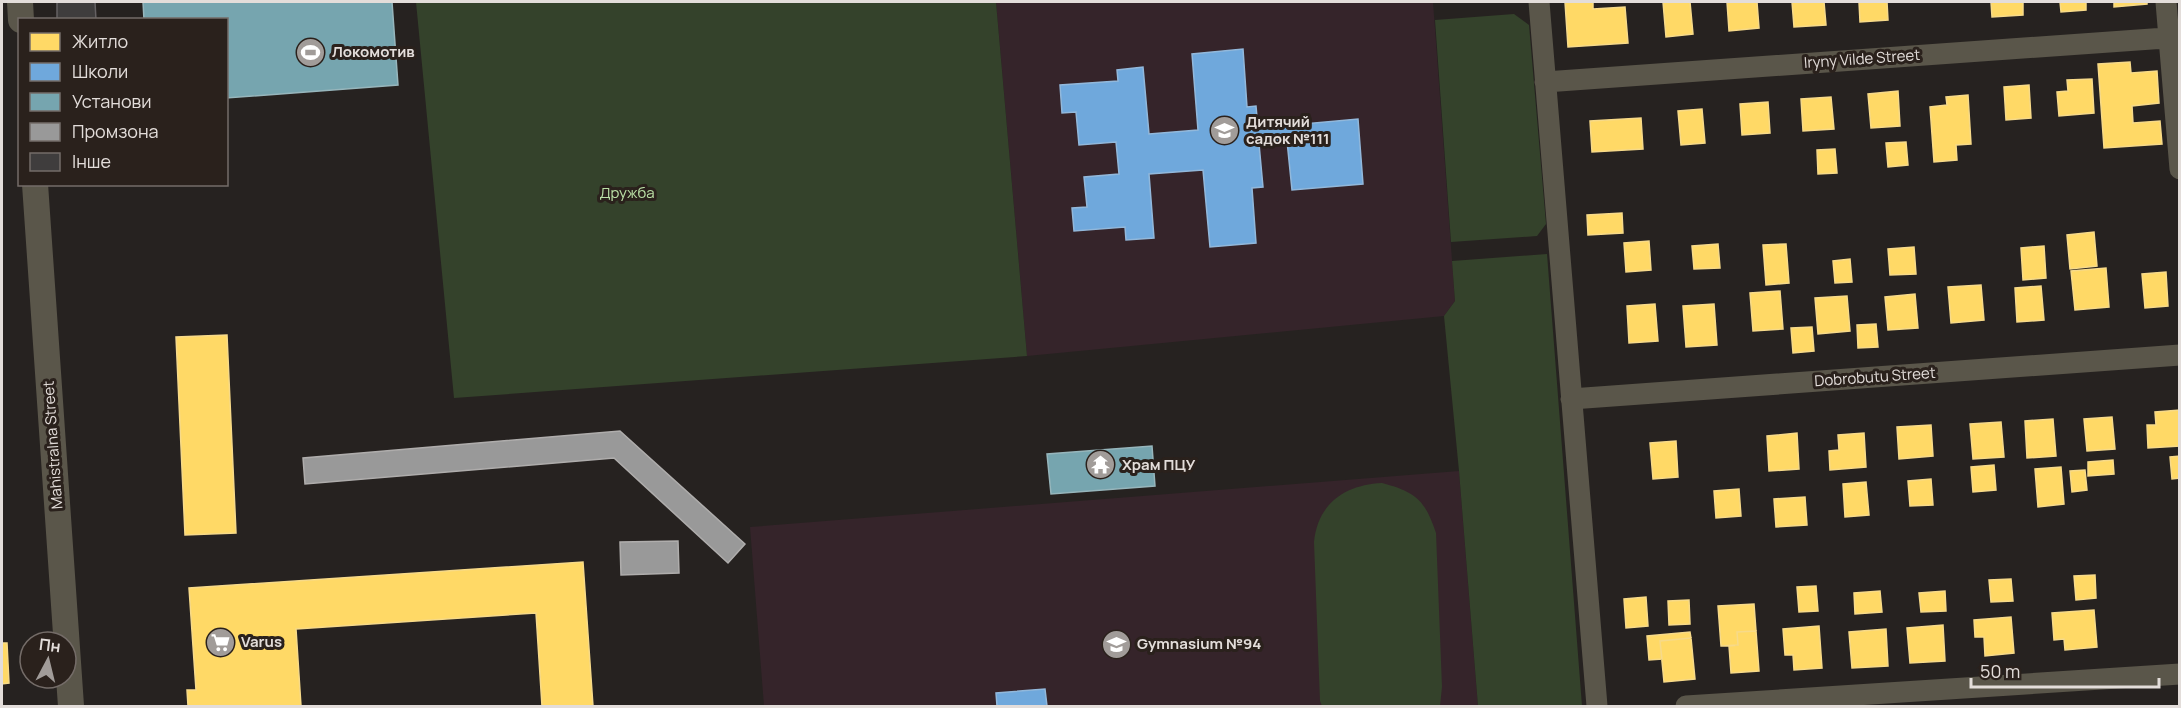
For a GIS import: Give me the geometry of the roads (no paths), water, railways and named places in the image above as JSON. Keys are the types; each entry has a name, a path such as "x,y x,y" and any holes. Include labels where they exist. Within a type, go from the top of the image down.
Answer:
{"street":[{"path":"20,2 21,18"},
{"path":"1539,2 1597,706"},
{"path":"2166,2 2174,37 2180,169"},
{"name":"Iryny Vilde Street","path":"1545,82 2174,37"},
{"name":"Mahistralna Street","path":"35,186 71,706"},
{"name":"Dobrobutu Street","path":"1571,399 2180,355"},
{"path":"1686,706 2180,674"}],"place":[{"name":"Локомотив","path":"311,52"},
{"name":"Дитячий садок №111","path":"1225,131"},
{"name":"Храм ПЦУ","path":"1101,465"},
{"name":"Varus","path":"220,642"},
{"name":"Gymnasium №94","path":"1116,644"}],"park label":[{"name":"Дружба","path":"627,193"}]}
